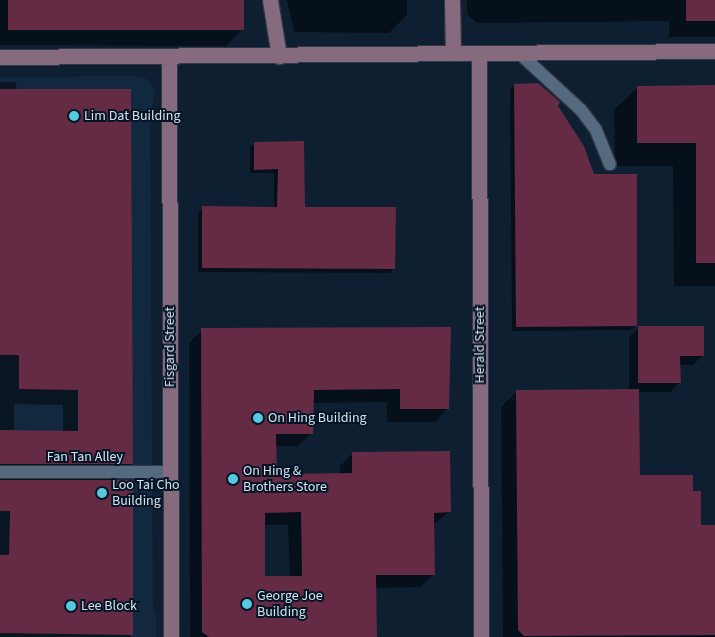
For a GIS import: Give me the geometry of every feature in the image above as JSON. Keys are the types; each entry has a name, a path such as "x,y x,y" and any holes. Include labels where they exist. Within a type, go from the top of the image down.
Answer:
{"street":[{"path":"270,0 279,56"},
{"path":"452,0 453,53"},
{"path":"0,57 715,51"},
{"name":"Herald Street","path":"479,53 481,637"},
{"name":"Fisgard Street","path":"169,57 169,472 172,637"}],"lane":[{"path":"519,53 582,110 596,130 610,164"},
{"name":"Fan Tan Alley","path":"0,472 169,472"}],"shaded area":[{"path":"139,76 149,80 155,91 150,117 153,608 156,614 156,637 0,637 0,77"}],"building":[{"path":"8,0 244,0 244,30 8,30"},
{"path":"686,0 715,0 715,21 686,21"},
{"path":"538,83 560,102 558,106 584,146 594,174 637,174 637,326 516,327 514,84"},
{"path":"715,85 715,263 696,263 696,143 637,143 637,86"},
{"path":"0,89 131,89 133,464 0,464 0,430 78,431 78,390 19,389 19,355 0,355"},
{"path":"304,141 305,207 396,207 395,269 202,268 202,206 277,207 278,169 254,170 254,142"},
{"path":"638,326 704,326 704,356 680,356 681,383 638,383"},
{"path":"451,327 449,409 400,409 400,389 314,390 313,434 276,434 277,474 352,473 352,452 450,451 451,512 434,513 435,575 376,575 377,637 209,637 202,632 201,328","holes":["301,512 302,576 265,576 265,513"]},
{"path":"639,389 640,475 693,475 693,491 701,491 701,525 715,525 715,635 524,636 518,630 516,390"},
{"path":"0,480 133,480 133,635 0,633 0,555 9,555 10,511 0,511"}],"place":[{"name":"Lim Dat Building","path":"74,116"},
{"name":"On Hing Building","path":"258,418"},
{"name":"On Hing & Brothers Store","path":"233,479"},
{"name":"Loo Tai Cho Building","path":"102,493"},
{"name":"George Joe Building","path":"247,604"},
{"name":"Lee Block","path":"71,606"}]}
